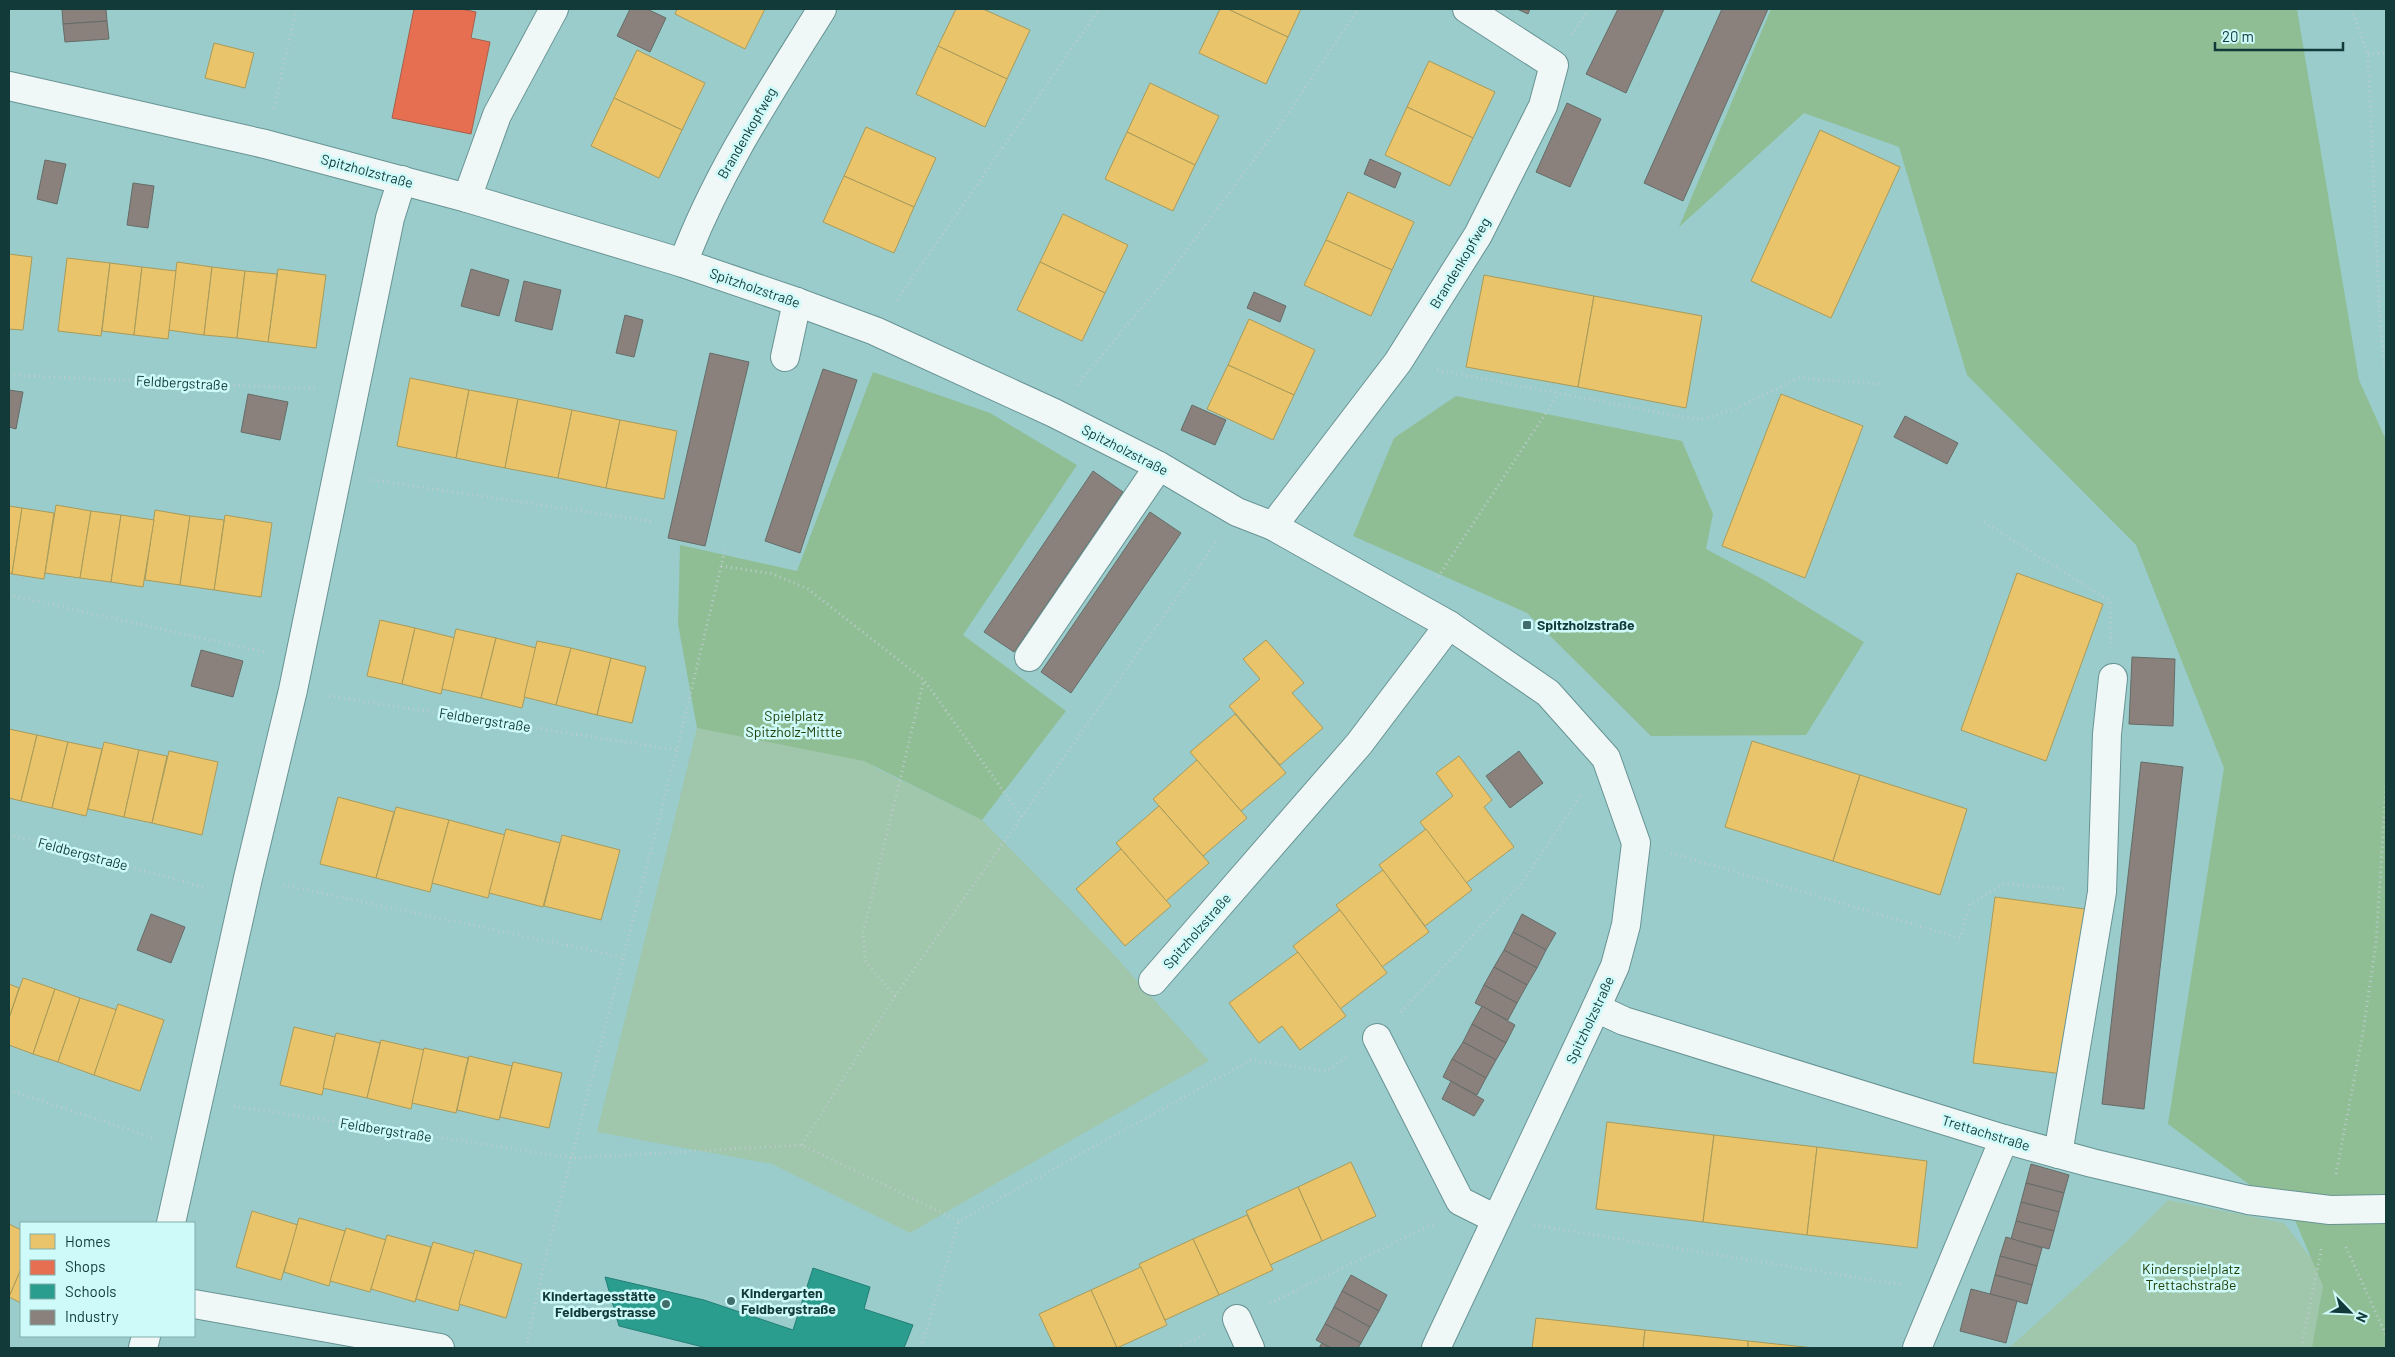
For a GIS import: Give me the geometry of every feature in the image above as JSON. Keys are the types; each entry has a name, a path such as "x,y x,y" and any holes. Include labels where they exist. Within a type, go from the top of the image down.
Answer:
{"street":[{"path":"468,198 497,115 554,9"},
{"name":"Brandenkopfweg","path":"683,263 698,223 734,151 822,9"},
{"name":"Brandenkopfweg","path":"1273,526 1398,362 1478,235 1543,106 1554,65 1467,9"},
{"name":"Spitzholzstraße","path":"9,86 264,144 468,198 683,263 874,331 1054,413 1159,466 1237,512 1273,526 1449,625 1548,693 1606,758 1636,843 1626,925 1615,966 1436,1348"},
{"path":"171,1222 246,888 293,690 390,218 402,180"},
{"path":"785,357 797,302"},
{"path":"1029,657 1159,466"},
{"name":"Spitzholzstraße","path":"1153,982 1359,744 1449,625"},
{"path":"2058,1154 2102,892 2107,734 2113,678"},
{"name":"Trettachstraße","path":"1596,1008 1624,1021 2058,1154 2248,1200 2330,1210 2386,1209"},
{"path":"1377,1038 1460,1201 1496,1219"},
{"path":"1917,1348 2004,1139"},
{"path":"195,1304 440,1348"},
{"path":"1237,1319 1250,1348"}],"path":[{"path":"264,144 296,9"},
{"path":"874,331 1099,9"},
{"path":"1054,413 1158,288 1284,119 1358,9"},
{"path":"2351,9 2368,54 2379,306 2386,375"},
{"path":"2368,54 2386,53"},
{"path":"1398,362 1699,420 1733,410 1798,378 1882,384"},
{"name":"Feldbergstraße","path":"9,375 355,391"},
{"path":"1418,607 1559,393"},
{"path":"338,475 655,522"},
{"path":"959,1221 802,1145 895,996 1237,512"},
{"path":"1984,522 2110,601 2113,678"},
{"path":"526,1348 543,1267 573,1158 622,957 677,750 725,550"},
{"path":"721,566 773,574 808,589 924,680 1022,818"},
{"path":"9,595 299,660"},
{"path":"895,996 865,961 863,933 924,680"},
{"name":"Feldbergstraße","path":"293,690 677,750"},
{"path":"922,1348 959,1221 1251,1060 1326,1071 1377,1038 1522,883 1606,758"},
{"path":"2301,1348 2330,1210 2362,1038 2376,943 2386,786"},
{"name":"Feldbergstraße","path":"9,834 246,888 622,957"},
{"path":"1636,843 1960,938 1970,904 2003,884 2102,892"},
{"path":"9,1090 187,1149"},
{"name":"Feldbergstraße","path":"199,1101 573,1158 802,1145"},
{"path":"2330,1210 2386,1335"},
{"path":"1496,1219 1940,1291"},
{"path":"1176,1348 1436,1223"}],"green space":[{"path":"1771,9 2297,9 2359,380 2386,440 2386,1348 2312,1348 2323,1286 2294,1218 2168,1124 2224,768 2136,545 1967,375 1899,147 1804,113 1679,227"},
{"name":"Spielplatz Spitzholz-Mittte","path":"873,372 990,413 1077,465 963,635 1066,711 982,820 864,761 697,728 678,624 680,545 797,571"},
{"path":"1456,396 1682,441 1713,514 1706,549 1764,580 1864,642 1806,735 1651,736 1527,613 1353,536 1394,438"},
{"name":"Spielplatz Spitzholz-Mittte","path":"731,599 874,767 982,820 1107,947 1209,1061 910,1233 772,1164 597,1132 697,728 710,730"},
{"name":"Kinderspielplatz Trettachstraße","path":"2168,1200 2284,1223 2329,1282 2318,1348 2009,1348 2126,1242"}],"building: Homes":[{"path":"677,9 765,9 745,49 675,14"},
{"path":"956,9 983,9 1030,30 1007,79 938,46"},
{"path":"1220,9 1228,9 1288,37 1266,84 1199,53"},
{"path":"1228,9 1301,9 1288,37"},
{"path":"214,43 254,53 245,88 205,78"},
{"path":"938,46 1007,79 985,127 916,94"},
{"path":"637,50 705,83 682,130 614,98"},
{"path":"1429,61 1495,92 1473,138 1407,107"},
{"path":"1150,83 1219,116 1195,165 1127,132"},
{"path":"614,98 682,130 659,178 591,146"},
{"path":"1407,107 1473,138 1450,186 1385,155"},
{"path":"866,127 936,158 914,207 844,176"},
{"path":"1820,130 1900,167 1831,318 1751,281"},
{"path":"1127,132 1195,165 1173,211 1105,179"},
{"path":"844,176 914,207 894,253 823,222"},
{"path":"1348,192 1414,222 1392,270 1326,240"},
{"path":"1063,214 1128,245 1105,293 1040,262"},
{"path":"1326,240 1392,270 1371,316 1304,285"},
{"path":"9,254 32,257 23,330 9,329"},
{"path":"67,258 110,263 101,336 58,331"},
{"path":"177,262 212,267 204,335 168,330"},
{"path":"1040,262 1105,293 1082,341 1017,310"},
{"path":"110,263 142,267 134,335 102,331"},
{"path":"142,267 176,271 168,339 134,335"},
{"path":"212,267 245,271 237,338 204,335"},
{"path":"278,269 326,275 316,348 268,342"},
{"path":"245,271 277,274 268,342 237,338"},
{"path":"1484,275 1594,296 1578,387 1466,367"},
{"path":"1594,296 1702,316 1686,408 1578,387"},
{"path":"1249,319 1315,350 1294,395 1228,365"},
{"path":"1228,365 1294,395 1273,440 1207,409"},
{"path":"410,378 469,390 456,458 397,446"},
{"path":"469,390 518,399 505,468 456,458"},
{"path":"1781,394 1863,426 1805,578 1722,546"},
{"path":"518,399 572,410 558,478 505,468"},
{"path":"572,410 620,420 606,488 558,478"},
{"path":"620,420 677,431 664,499 606,488"},
{"path":"56,505 91,511 80,578 45,573"},
{"path":"9,506 22,508 12,574 9,573"},
{"path":"22,508 54,513 44,579 12,574"},
{"path":"155,510 190,516 180,585 145,580"},
{"path":"91,511 121,515 111,582 80,578"},
{"path":"121,515 154,520 143,587 111,582"},
{"path":"225,515 272,523 261,597 214,590"},
{"path":"190,516 224,520 214,590 180,585"},
{"path":"2017,573 2103,604 2046,761 1961,730"},
{"path":"380,620 415,628 402,684 367,676"},
{"path":"415,628 455,638 441,694 402,684"},
{"path":"456,629 496,638 481,698 442,689"},
{"path":"496,638 536,648 522,708 481,698"},
{"path":"1266,640 1304,683 1292,693 1323,728 1280,765 1229,706 1260,679 1243,659"},
{"path":"537,641 571,648 556,705 524,697"},
{"path":"571,648 611,658 597,715 556,705"},
{"path":"611,658 646,667 632,723 597,715"},
{"path":"1235,714 1286,773 1241,811 1190,752"},
{"path":"9,729 37,735 21,801 9,798"},
{"path":"37,735 68,742 52,808 21,801"},
{"path":"1752,741 1860,775 1833,861 1725,827"},
{"path":"68,742 102,749 86,816 52,808"},
{"path":"104,742 139,750 124,817 88,809"},
{"path":"139,750 167,756 152,823 124,817"},
{"path":"169,751 218,762 202,835 152,823"},
{"path":"1459,756 1492,800 1484,807 1514,847 1466,883 1420,822 1453,796 1436,773"},
{"path":"1197,760 1247,818 1203,856 1153,799"},
{"path":"1860,775 1967,809 1940,895 1833,861"},
{"path":"338,797 394,812 376,878 320,864"},
{"path":"1159,806 1209,863 1166,901 1116,843"},
{"path":"396,807 449,820 430,892 376,878"},
{"path":"449,820 505,835 488,898 432,883"},
{"path":"506,829 560,843 543,907 489,893"},
{"path":"1426,829 1472,890 1425,926 1379,865"},
{"path":"562,835 620,850 601,920 544,906"},
{"path":"1121,849 1171,906 1125,946 1076,889"},
{"path":"1383,870 1429,932 1382,967 1336,905"},
{"path":"1995,897 2085,909 2063,1074 1973,1063"},
{"path":"1340,910 1387,973 1340,1009 1293,946"},
{"path":"1298,952 1346,1016 1300,1050 1282,1026 1259,1043 1229,1003"},
{"path":"23,978 55,989 33,1054 9,1045 9,1018"},
{"path":"9,984 19,988 9,1018"},
{"path":"55,989 80,998 58,1062 33,1054"},
{"path":"80,998 117,1010 94,1075 58,1062"},
{"path":"118,1004 164,1020 140,1091 94,1075"},
{"path":"294,1027 335,1037 322,1095 280,1085"},
{"path":"336,1033 380,1043 367,1098 323,1088"},
{"path":"381,1040 424,1050 411,1109 367,1098"},
{"path":"424,1048 468,1058 456,1113 412,1103"},
{"path":"469,1056 512,1066 499,1120 457,1110"},
{"path":"513,1062 562,1073 549,1128 500,1117"},
{"path":"1607,1122 1714,1135 1703,1222 1596,1209"},
{"path":"1714,1135 1817,1147 1807,1235 1703,1222"},
{"path":"1817,1147 1927,1161 1917,1248 1807,1235"},
{"path":"1351,1162 1376,1216 1322,1241 1298,1187"},
{"path":"1298,1187 1322,1241 1270,1265 1246,1211"},
{"path":"252,1211 298,1225 281,1280 236,1267"},
{"path":"1247,1215 1273,1270 1219,1295 1193,1239"},
{"path":"299,1218 345,1231 329,1286 284,1272"},
{"path":"9,1224 20,1230 20,1271 9,1297"},
{"path":"346,1228 386,1240 370,1292 330,1281"},
{"path":"387,1235 431,1247 415,1302 371,1289"},
{"path":"1193,1239 1219,1295 1165,1320 1139,1264"},
{"path":"433,1242 475,1254 458,1311 416,1299"},
{"path":"475,1250 522,1264 506,1318 459,1304"},
{"path":"1141,1267 1167,1325 1117,1348 1091,1290"},
{"path":"20,1271 20,1302 9,1297"},
{"path":"1091,1290 1117,1348 1055,1348 1039,1314"},
{"path":"1536,1318 1645,1330 1643,1348 1532,1348"},
{"path":"1645,1330 1748,1341 1748,1348 1643,1348"},
{"path":"1748,1341 1814,1348 1748,1348"}],"building: Shops":[{"path":"414,9 461,9 476,12 471,38 490,42 471,134 392,118"}],"building: Schools":[{"name":"Kindertagesstätte Feldbergstrasse","path":"813,1268 870,1287 864,1309 913,1325 904,1348 707,1348 619,1326 605,1277 704,1300 793,1330"}],"building: Industry":[{"path":"62,9 106,9 107,21 63,24"},
{"path":"630,9 647,9 666,18 650,52 617,36"},
{"path":"1517,9 1530,9 1528,14"},
{"path":"1618,9 1664,9 1626,93 1586,74"},
{"path":"1722,9 1768,9 1683,201 1644,183"},
{"path":"107,21 109,39 65,42 63,24"},
{"path":"1567,103 1601,119 1570,187 1536,172"},
{"path":"1370,159 1401,173 1395,188 1364,174"},
{"path":"45,160 66,164 57,204 37,199"},
{"path":"133,183 154,186 148,228 127,225"},
{"path":"471,269 509,280 499,316 461,306"},
{"path":"524,281 561,290 552,330 515,321"},
{"path":"1254,292 1286,306 1280,322 1247,308"},
{"path":"625,315 643,320 634,357 616,353"},
{"path":"710,353 749,362 705,546 668,538"},
{"path":"823,369 857,380 800,553 765,541"},
{"path":"9,390 23,392 16,429 9,427"},
{"path":"248,394 288,402 280,440 241,432"},
{"path":"1192,405 1226,420 1215,445 1181,430"},
{"path":"1905,416 1958,443 1947,464 1894,437"},
{"path":"1093,471 1123,492 1014,652 984,632"},
{"path":"1150,512 1181,533 1071,693 1041,672"},
{"path":"201,650 243,661 233,697 191,686"},
{"path":"2132,657 2175,659 2173,726 2129,724"},
{"path":"1519,751 1543,783 1510,808 1486,776"},
{"path":"2141,762 2183,767 2144,1109 2102,1104"},
{"path":"151,914 185,927 171,963 137,950"},
{"path":"1522,914 1556,933 1546,950 1513,932"},
{"path":"1513,932 1546,950 1537,968 1504,950"},
{"path":"1504,950 1537,968 1527,985 1494,967"},
{"path":"1494,967 1527,985 1517,1003 1484,985"},
{"path":"1484,985 1517,1003 1508,1020 1475,1003"},
{"path":"1482,1006 1515,1025 1506,1043 1472,1024"},
{"path":"1472,1024 1506,1043 1496,1060 1463,1042"},
{"path":"1463,1042 1496,1060 1486,1078 1452,1059"},
{"path":"1452,1059 1486,1078 1477,1095 1443,1077"},
{"path":"1451,1081 1484,1100 1474,1116 1442,1099"},
{"path":"2031,1164 2069,1175 2064,1193 2026,1183"},
{"path":"2026,1183 2064,1193 2059,1212 2021,1202"},
{"path":"2021,1202 2059,1212 2054,1231 2016,1221"},
{"path":"2016,1221 2054,1231 2049,1249 2011,1239"},
{"path":"2006,1237 2042,1248 2037,1266 2000,1256"},
{"path":"2000,1256 2037,1266 2032,1285 1995,1275"},
{"path":"1351,1275 1387,1295 1379,1311 1342,1291"},
{"path":"1995,1275 2032,1285 2027,1304 1990,1294"},
{"path":"1971,1289 2017,1301 2006,1343 1960,1331"},
{"path":"1342,1291 1379,1311 1370,1327 1334,1307"},
{"path":"1334,1307 1370,1327 1361,1343 1325,1324"},
{"path":"1325,1324 1361,1343 1358,1348 1331,1348 1316,1340"},
{"path":"1322,1343 1331,1348 1319,1348"}],"place":[{"name":"Spitzholzstraße","path":"1527,625"},
{"name":"Kindergarten Feldbergstraße","path":"731,1301"},
{"name":"Kindertagesstätte Feldbergstrasse","path":"666,1304"}]}
